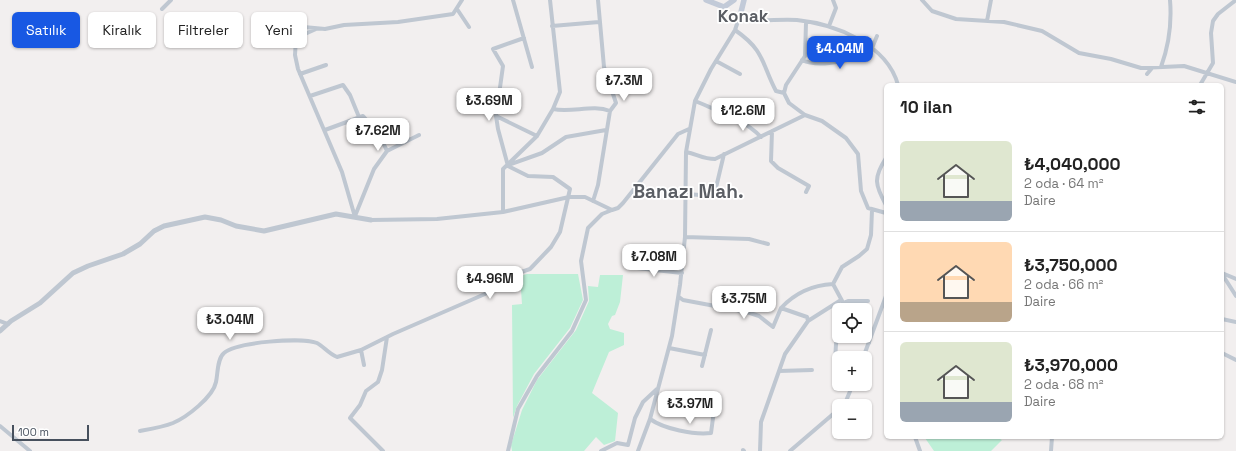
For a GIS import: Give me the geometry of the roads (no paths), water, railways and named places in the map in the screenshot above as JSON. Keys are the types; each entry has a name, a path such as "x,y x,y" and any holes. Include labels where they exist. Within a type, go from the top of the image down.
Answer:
{"main road":[{"path":"706,0 724,7 734,0"},
{"path":"741,12 744,0"}],"street":[{"path":"162,9 171,0"},
{"path":"307,28 316,29 437,17 453,14 462,0"},
{"path":"513,0 532,67"},
{"path":"503,212 503,169 508,166 537,136 553,109 560,92 550,0"},
{"path":"593,201 598,185 610,111 616,103 604,67 598,0"},
{"path":"829,26 836,8 833,0"},
{"path":"922,0 932,10 956,19 1004,22 1042,31 1079,53 1111,59 1141,68 1184,66 1236,82"},
{"path":"987,21 991,0"},
{"path":"1161,67 1168,47 1171,17 1170,0"},
{"path":"1201,83 1213,63 1211,34 1213,21 1218,14 1236,0"},
{"path":"457,9 469,27"},
{"path":"638,451 650,419 669,348 679,297 685,237 686,152 695,101 734,30 741,12 751,20"},
{"path":"739,20 793,20 829,26 863,41 872,48 886,63 897,83"},
{"path":"552,26 599,22"},
{"path":"806,23 805,56 786,85 784,93 789,103 805,115 822,121 846,138 858,154 861,191 868,208 884,213"},
{"path":"316,29 296,38 295,55 300,74 342,172 355,217"},
{"path":"734,30 750,40 761,56 776,91 784,93"},
{"path":"872,48 877,36"},
{"path":"140,431 173,423 198,407 216,384 221,358 224,353 230,349 260,343 305,341 318,344 328,353 336,357 361,350 485,294 504,278 530,269 551,247 560,232 570,189 553,177 528,176 508,166 496,116 503,66 493,49 524,38"},
{"path":"802,60 810,63 838,62 852,59 863,41"},
{"path":"716,61 740,74"},
{"path":"300,74 326,65"},
{"path":"1148,74 1152,68"},
{"path":"310,96 343,85 350,95 359,117"},
{"path":"695,101 734,118 754,130 760,137"},
{"path":"553,109 564,111 604,108 610,111"},
{"path":"686,152 695,154 704,159 715,159 805,115"},
{"path":"496,116 537,136"},
{"path":"325,130 359,117 366,118 379,134 387,151"},
{"path":"508,451 518,409 536,376 572,331 586,300 581,261 588,228 602,214 618,208 623,204 678,134 689,129"},
{"path":"508,166 542,153 566,137 606,130"},
{"path":"772,131 771,161 778,168 809,186 806,192"},
{"path":"355,217 374,169 387,151 419,135"},
{"path":"686,194 714,196 724,154"},
{"path":"884,162 876,179 877,189 884,201"},
{"path":"0,331 40,303 73,273 88,266 123,254 140,244 164,226 205,217 221,220 236,226 264,231 336,214 371,220 437,219 503,212 569,197 585,197 612,210"},
{"path":"834,284 842,267 867,249 872,235 872,210"},
{"path":"685,237 742,239 768,244"},
{"path":"628,267 682,273"},
{"path":"1224,275 1236,279"},
{"path":"1224,277 1236,296"},
{"path":"834,284 842,301"},
{"path":"679,297 683,300 753,314 759,316 774,327 781,308 789,300 819,285 834,284"},
{"path":"760,451 759,438 761,422 785,354 808,321 842,301 868,301"},
{"path":"872,337 884,302"},
{"path":"781,308 807,317 808,321"},
{"path":"1224,319 1236,322"},
{"path":"0,321 8,324"},
{"path":"702,366 711,330"},
{"path":"382,451 350,418 360,405 366,391 378,382 382,370 387,337"},
{"path":"866,351 870,343"},
{"path":"669,348 705,356"},
{"path":"361,350 364,365"},
{"path":"1224,354 1236,360"},
{"path":"779,371 812,370"},
{"path":"601,451 617,444 628,445 635,418 643,402 658,388"},
{"path":"650,419 654,422 685,432 699,435 711,433 715,403"},
{"path":"790,451 832,415"},
{"path":"0,426 30,451"},
{"path":"916,439 920,451"},
{"path":"1050,451 1052,439"}],"district":[{"name":"Konak","path":"743,16"},
{"name":"Banazı Mah.","path":"688,191"}]}
